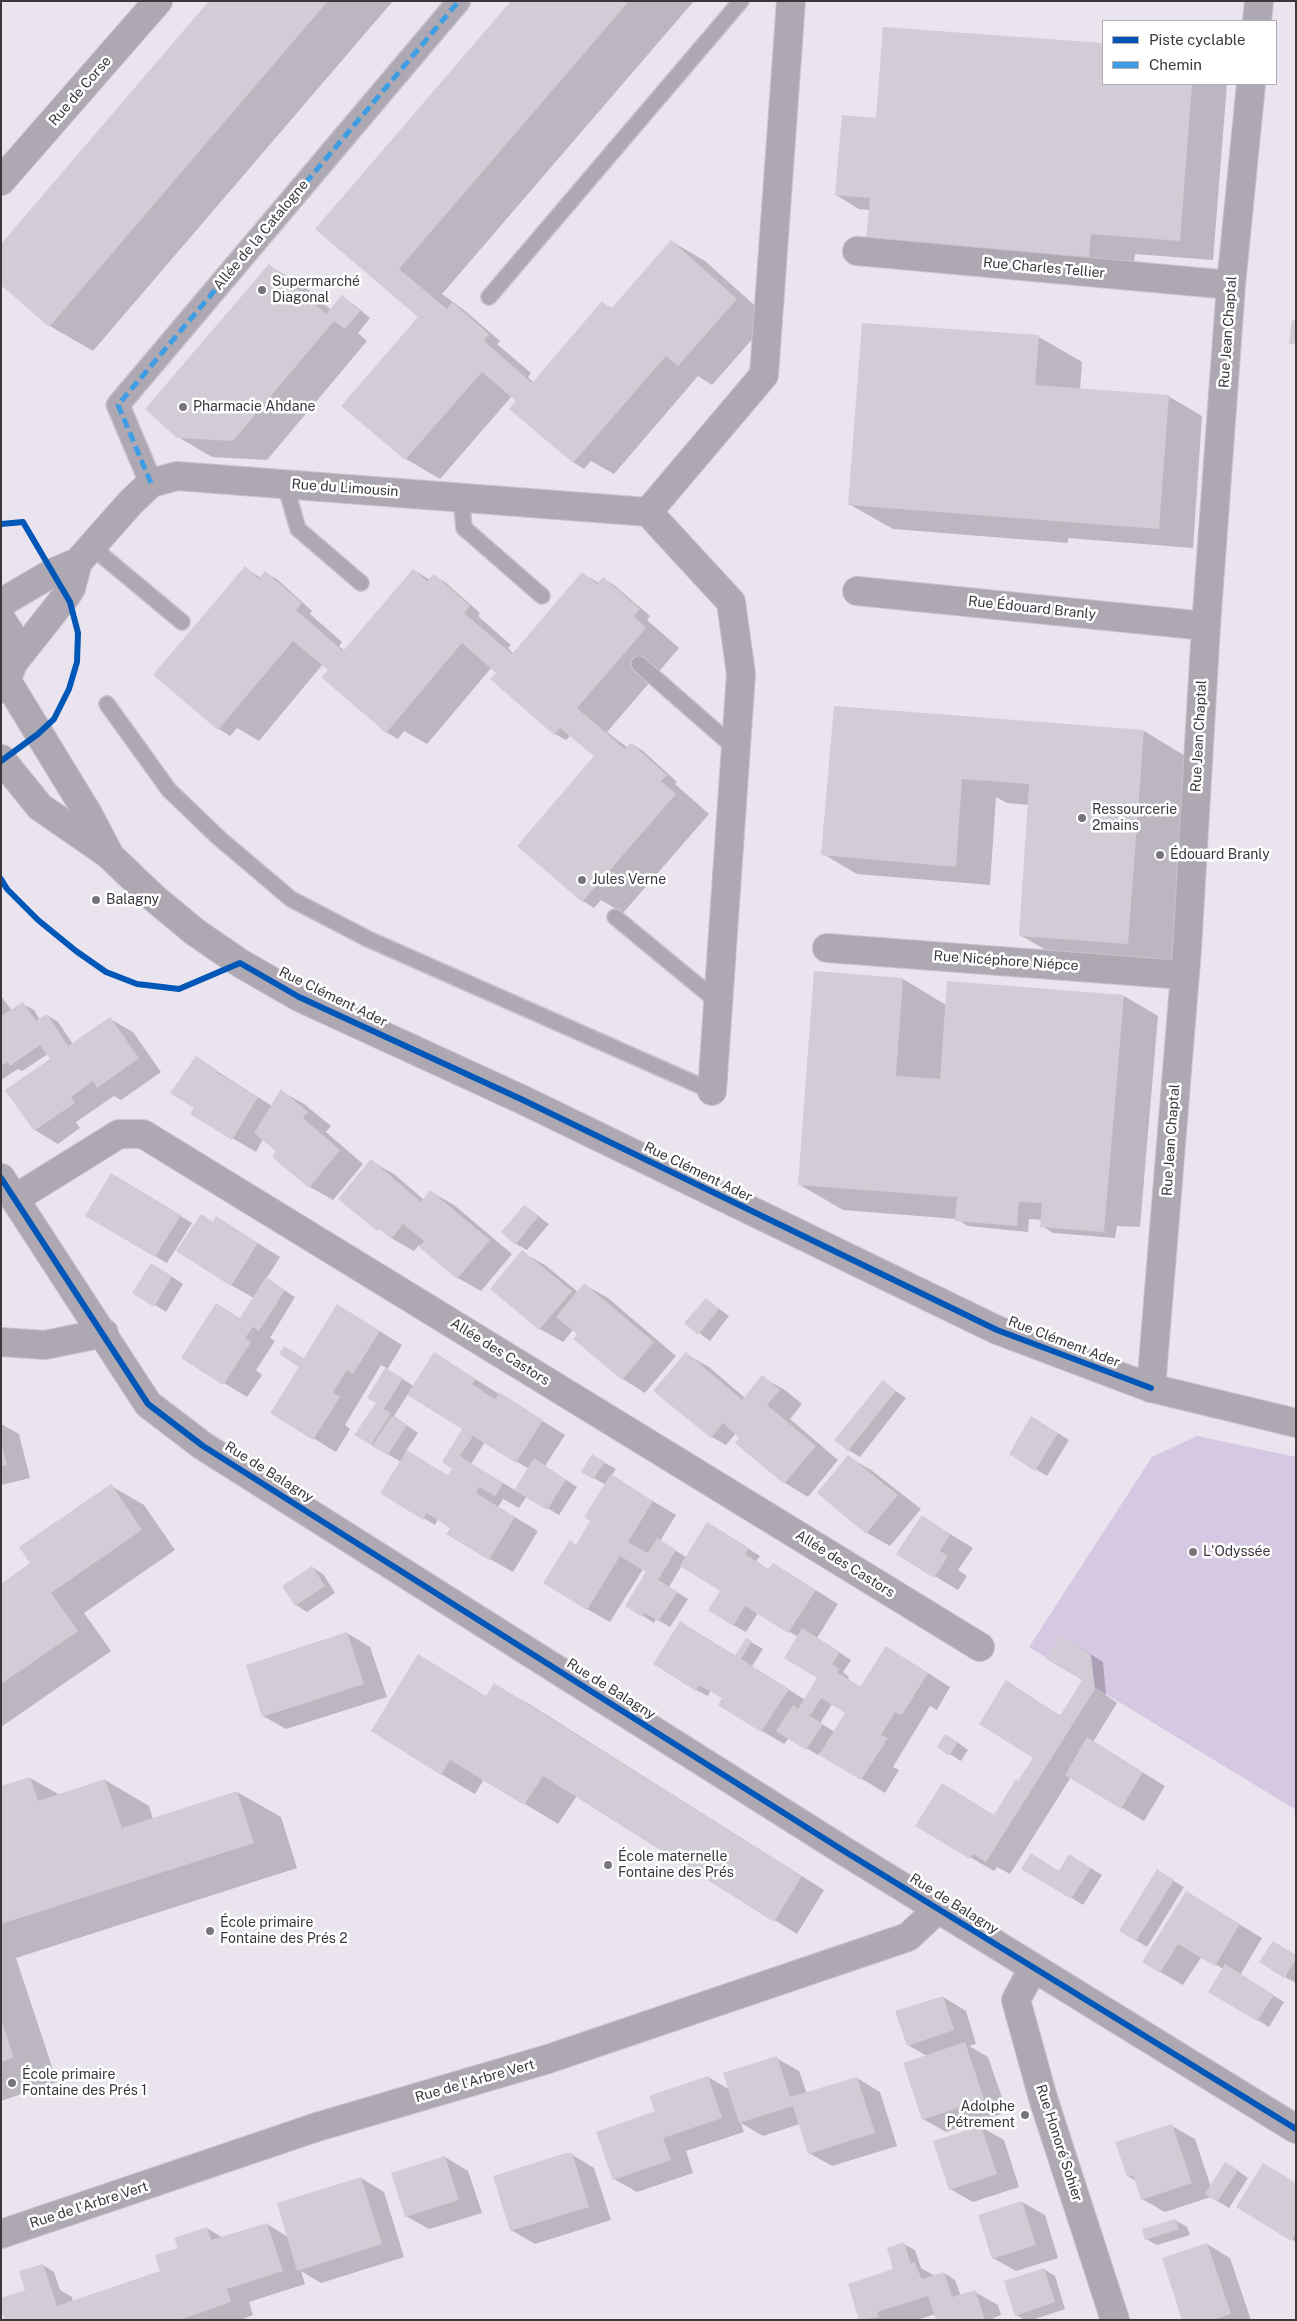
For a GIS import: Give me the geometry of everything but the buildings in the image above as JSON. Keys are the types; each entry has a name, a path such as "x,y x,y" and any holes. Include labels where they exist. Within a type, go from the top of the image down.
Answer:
{"street":[{"name":"Rue de Corse","path":"1,181 158,1"},
{"name":"Allée de la Catalogne","path":"151,483 118,405 459,1"},
{"path":"712,1091 741,674 731,602 648,512 764,375 791,1"},
{"path":"1257,20 1258,1"},
{"name":"Rue Jean Chaptal","path":"1151,1388 1184,975 1206,626 1231,285 1251,85"},
{"name":"Rue Charles Tellier","path":"857,251 1231,285"},
{"name":"Rue du Limousin","path":"151,483 177,476 648,512"},
{"path":"1,603 84,554 151,483"},
{"path":"7,677 66,596 84,554"},
{"name":"Rue Édouard Branly","path":"857,591 1206,626"},
{"path":"1,619 10,633 13,648 7,677"},
{"name":"Rue Clément Ader","path":"7,677 38,734 87,812 108,854"},
{"name":"Rue Clément Ader","path":"1,759 40,807 108,854 154,898 195,932 240,963 299,997 523,1100 997,1330 1151,1388 1296,1423"},
{"name":"Rue Nicéphore Niépce","path":"828,948 1184,975"},
{"name":"Allée des Castors","path":"9,1188 119,1134 143,1134 980,1647"},
{"name":"Rue de Balagny","path":"9,1188 148,1404 203,1446 1033,1968 1296,2129"},
{"path":"1,1342 45,1346 104,1333"},
{"name":"Rue de l'Arbre Vert","path":"1,2234 317,2127 548,2060 908,1937 938,1908"},
{"name":"Rue Honoré Sohier","path":"1033,1968 1016,2000 1043,2098 1115,2320"}],"lane":[{"path":"489,298 741,1"},
{"path":"285,484 298,529 361,583"},
{"path":"461,497 464,528 542,596"},
{"path":"84,554 182,622"},
{"path":"639,664 736,748"},
{"path":"107,704 169,790 219,838 291,899 376,943 712,1091"},
{"path":"615,917 718,1002"}],"shaded area":[{"name":"L'Odyssée","path":"1197,1436 1296,1457 1296,1810 1029,1647 1152,1457"}],"marked path":[{"path":"151,483 118,405 459,1"}],"cycle path":[{"path":"1,524 23,522 70,602 78,633 77,662 69,689 54,719 38,734 1,761"},
{"path":"1,879 7,889 38,920 76,951 106,972 137,984 179,989 240,963 299,997 523,1100 997,1330 1151,1388"},
{"path":"1,1178 148,1404 203,1446 844,1851 1296,2129"}],"place":[{"name":"Supermarché Diagonal","path":"262,290"},
{"name":"Pharmacie Ahdane","path":"183,407"},
{"name":"Ressourcerie 2mains","path":"1082,818"},
{"name":"Édouard Branly","path":"1160,855"},
{"name":"Jules Verne","path":"582,880"},
{"name":"Balagny","path":"96,900"},
{"name":"L'Odyssée","path":"1193,1552"},
{"name":"École maternelle Fontaine des Prés","path":"608,1865"},
{"name":"École primaire Fontaine des Prés 2","path":"210,1931"},
{"name":"École primaire Fontaine des Prés 1","path":"12,2083"},
{"name":"Adolphe Pétrement","path":"1025,2115"}]}
